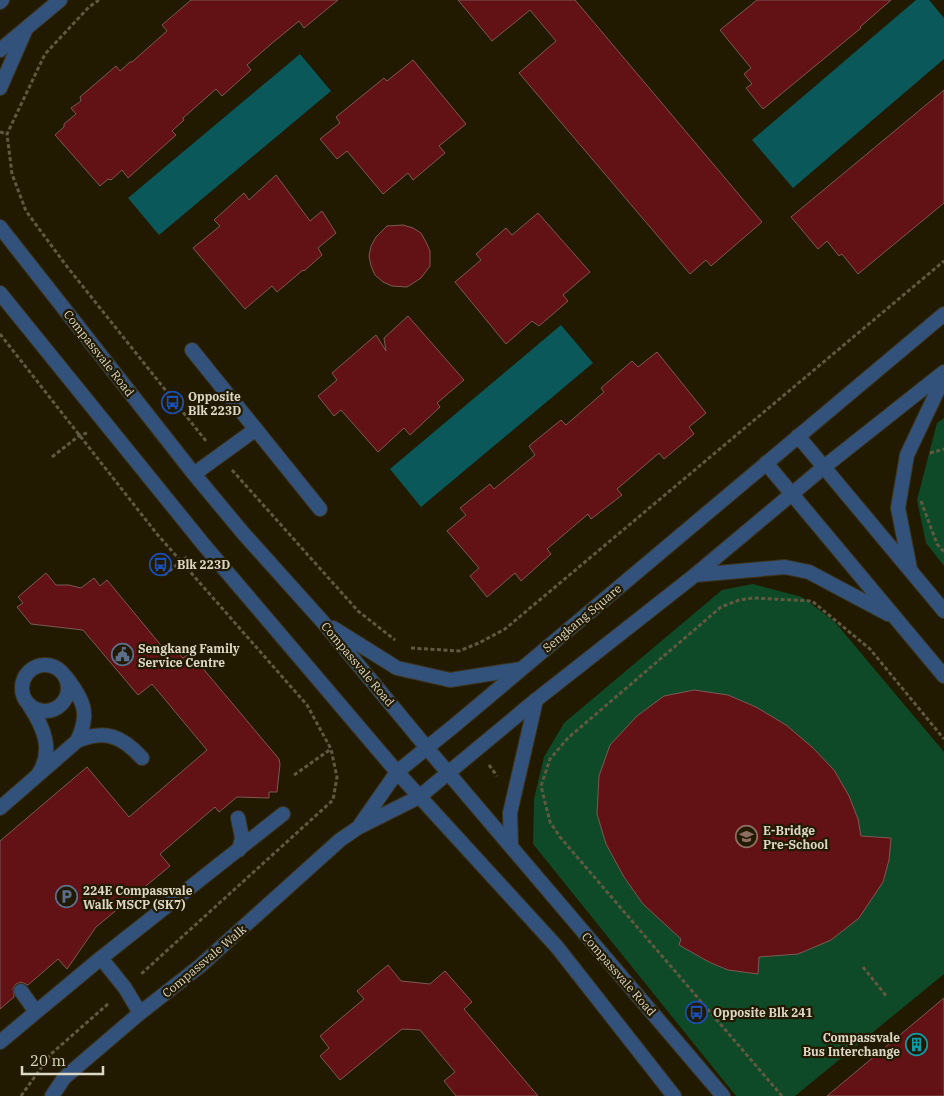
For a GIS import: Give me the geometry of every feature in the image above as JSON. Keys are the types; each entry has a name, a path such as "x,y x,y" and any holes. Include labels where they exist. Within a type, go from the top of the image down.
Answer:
{"street":[{"path":"0,50 60,0"},
{"path":"0,88 26,28"},
{"name":"Compassvale Road","path":"1,225 194,474 243,533 322,621 427,748 723,1096"},
{"path":"0,293 204,545 397,772 557,947 674,1096"},
{"name":"Sengkang Square","path":"397,772 944,314"},
{"path":"192,350 320,509"},
{"path":"419,797 536,700 695,576 824,467 944,372"},
{"path":"911,572 898,508 907,455 944,377"},
{"path":"194,474 256,429"},
{"path":"798,436 944,611"},
{"path":"766,463 944,676"},
{"path":"695,576 785,567 809,572 893,616"},
{"path":"322,621 397,668 450,680 521,669"},
{"path":"36,778 45,765 46,741 44,731 24,699 22,683 30,670 37,666 51,665 63,673 80,695 86,717 77,741"},
{"path":"29,705 44,711 59,706 67,694 66,680 63,673"},
{"path":"511,846 510,813 536,700"},
{"path":"0,808 77,741 90,736 106,735 126,743 142,758"},
{"name":"Compassvale Walk","path":"359,827 397,772"},
{"name":"Compassvale Walk","path":"52,1096 64,1078 140,1013 200,966 340,840 359,827 419,797"},
{"path":"0,1042 283,814"},
{"path":"238,818 242,838 239,850"},
{"path":"102,958 125,988 140,1013"},
{"path":"21,991 36,1012"}],"path":[{"path":"99,0 89,7 46,54 8,134 12,174 26,211 64,264 218,456 358,611 397,642"},
{"path":"0,132 8,134"},
{"path":"405,648 459,650 479,644 506,629 944,261"},
{"path":"0,334 157,534 307,705 331,749 337,777 333,800 51,1054 21,1096"},
{"path":"52,457 80,435 106,424"},
{"path":"920,498 937,544 944,552"},
{"path":"164,575 204,545"},
{"path":"782,1096 560,837 550,822 541,786 550,759 568,738 721,607 739,600 753,598 812,601 870,649 944,739"},
{"path":"294,774 331,749"},
{"path":"863,967 887,997"}],"green space":[{"path":"944,418 944,566 926,543 917,500 937,423"},
{"path":"753,584 802,597 834,621 944,752 944,974 795,1096 736,1096 533,844 534,799 544,757 564,723 722,590"}],"water":[{"path":"916,0 929,0 944,18 944,59 793,188 752,140"},
{"path":"300,54 331,91 159,235 128,198"},
{"path":"561,325 593,363 421,507 390,469"}],"building":[{"path":"191,0 338,0 304,28 299,21 271,44 247,65 251,70 222,96 216,89 183,118 184,120 172,131 176,135 128,178 122,170 111,180 108,179 100,186 55,135 76,114 71,108 81,101 80,97 116,66 120,71 132,62 167,31 162,25"},
{"path":"458,0 575,0 762,222 711,266 706,260 690,274 519,73 556,41 530,10 492,41"},
{"path":"757,0 891,0 861,28 763,109 746,88 752,84 744,74 751,68 720,30"},
{"path":"413,60 466,124 439,146 445,153 413,180 408,173 383,194 347,151 337,159 320,139 340,123 336,117 384,78 387,81"},
{"path":"944,90 944,203 858,274 842,254 839,256 827,241 818,249 791,217"},
{"path":"276,175 310,221 322,211 336,233 318,248 322,255 304,271 277,292 272,286 245,309 193,248 220,226 214,220 244,193 249,200"},
{"path":"538,213 590,272 563,295 568,301 539,326 532,321 506,344 455,282 481,260 476,254 506,228 512,235"},
{"path":"403,225 421,233 430,251 430,266 421,278 407,287 392,286 383,282 375,275 369,256 371,246 376,237 387,226"},
{"path":"408,316 464,380 437,403 440,407 410,435 404,428 378,452 341,410 334,416 318,396 337,380 332,373 376,335 386,351 384,338"},
{"path":"657,352 706,413 689,427 694,434 664,459 659,453 617,489 622,495 591,519 588,514 547,549 551,554 521,581 515,573 487,597 470,576 479,568 447,531 466,515 460,508 490,484 494,489 535,455 529,446 561,420 566,425 604,392 601,388 632,361 638,367"},
{"path":"46,573 56,585 69,585 81,588 94,578 100,586 107,580 169,655 175,649 183,658 190,653 279,759 280,764 277,792 269,792 269,798 237,797 219,812 215,807 160,854 170,866 96,927 67,969 58,959 28,985 21,982 16,984 13,988 14,997 0,1009 0,841 87,767 129,817 207,750 152,684 138,695 83,630 31,624 17,607 23,603 18,597"},
{"name":"E-Bridge Pre-School","path":"694,690 728,695 756,707 786,725 812,747 834,770 849,796 858,819 861,836 891,838 889,860 883,882 859,918 831,940 798,954 759,957 758,974 728,970 709,962 679,945 681,939 643,904 624,877 606,844 597,814 599,776 610,745 637,716 664,696"},
{"path":"388,965 401,981 430,984 445,971 472,1002 464,1009 538,1096 456,1096 444,1081 455,1072 420,1030 402,1029 340,1080 320,1056 329,1048 320,1036 364,999 357,991"},
{"name":"Compassvale Bus Interchange","path":"944,998 944,1096 827,1096"}],"place":[{"name":"Opposite Blk 223D","path":"172,403"},
{"name":"Blk 223D","path":"161,564"},
{"name":"Sengkang Family Service Centre","path":"122,655"},
{"name":"E-Bridge Pre-School","path":"747,837"},
{"name":"224E Compassvale Walk MSCP (SK7)","path":"67,897"},
{"name":"Opposite Blk 241","path":"697,1012"},
{"name":"Compassvale Bus Interchange","path":"916,1044"}]}
